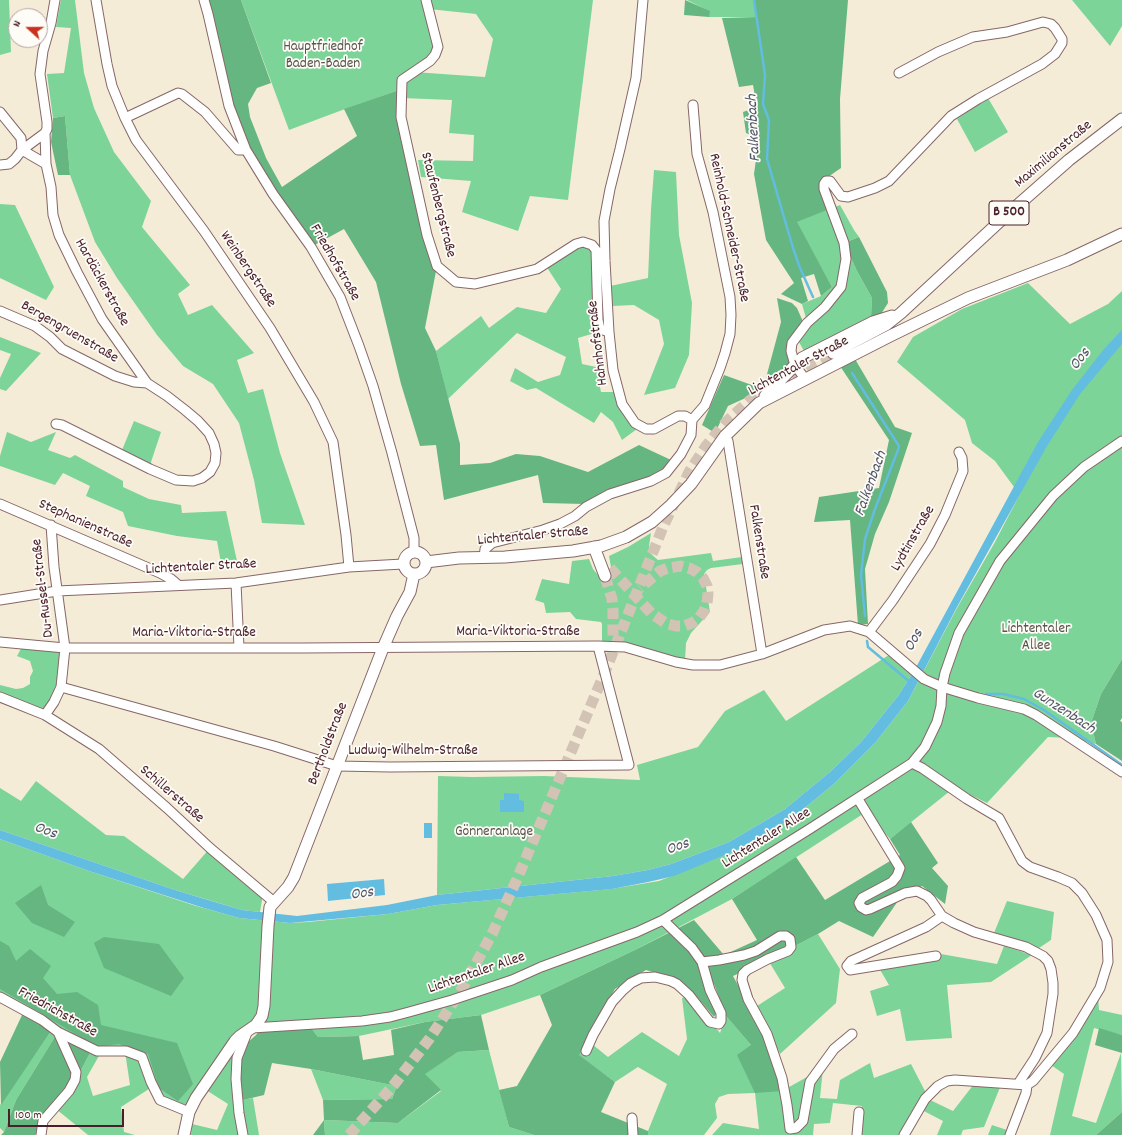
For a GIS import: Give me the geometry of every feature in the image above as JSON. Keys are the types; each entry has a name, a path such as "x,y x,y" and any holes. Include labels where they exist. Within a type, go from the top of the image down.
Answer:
{"main road":[{"name":"Maximilianstraße","path":"833,353 886,325 1016,206 1069,160 1122,119"},
{"name":"Lichtentaler Straße","path":"426,562 459,558 505,557 573,551 597,547 626,537 652,522 671,505 691,484 725,436 759,403 968,298 1067,260 1122,234"},
{"name":"Maximilianstraße","path":"759,403 802,358 873,322 900,313"},
{"path":"597,547 605,559 607,572"},
{"path":"414,552 421,554 426,562 424,569 421,572 414,574 406,570 403,564 406,556 414,552"},
{"name":"Bertholdstraße","path":"270,912 294,877 383,648 399,612 410,592 414,574"},
{"path":"184,1135 189,1112 196,1098 235,1041 260,1019 263,1011 270,912"}],"street":[{"name":"Hardäckerstraße","path":"55,0 51,23 43,51 40,74 47,122 45,133 46,164 51,187 53,215 59,235 102,319 147,383 167,396 198,421 209,433 216,453 215,463 210,472 202,478 193,481 176,480 150,469 62,425 56,424"},
{"name":"Weinbergstraße","path":"96,0 112,86 136,140 204,231 266,322 314,402 333,442 349,567"},
{"name":"Friedhofstraße","path":"204,0 229,106 246,150 273,194 310,247 340,297 346,311 373,386 392,453 414,538 414,552"},
{"name":"Staufenbergstraße","path":"426,0 438,47 436,55 430,61 402,80 401,117 427,235 437,266 456,282 475,284 537,269 576,244 583,242 592,246 596,250 598,320 600,329 609,332"},
{"name":"Hahnhofstraße","path":"643,0 636,78 604,221 609,332 613,370 622,404 635,423 646,428 654,429 678,416 685,416 692,420"},
{"path":"805,379 795,365 792,343 807,322 825,307 836,295 841,287 846,259 844,244 824,189 824,184 826,181 830,181 841,196 848,198 889,181 951,116 978,98 1042,64 1055,54 1062,43 1062,39 1051,24 1042,22 1007,32 973,37 938,52 898,73"},
{"path":"125,118 178,93 182,94 205,112 238,150 246,150"},
{"name":"Reinhold-Schneider-Straße","path":"692,420 705,405 720,368 730,334 731,316 730,297 713,212 697,154 693,105"},
{"path":"0,112 21,138 22,150"},
{"path":"0,165 9,164 19,155 22,150 45,133"},
{"path":"22,150 46,164"},
{"name":"Bergengruenstraße","path":"0,311 35,326 50,337 62,349 115,376 134,382 147,383"},
{"path":"484,558 485,549 492,543 537,532 560,524 575,516 586,507 610,494 651,481 666,473 681,454 691,435 692,420"},
{"name":"Falkenstraße","path":"725,436 728,441 762,654"},
{"name":"Lichtentaler Allee","path":"250,1029 362,1021 390,1017 452,1000 512,980 541,967 636,932 663,920 858,799 912,763 925,747 934,730 941,706 942,687 949,660 959,633 1000,561 1053,496 1084,467 1122,441"},
{"name":"Lydtinstraße","path":"869,632 893,600 930,544 945,515 963,471 962,458 959,452"},
{"name":"Stephanienstraße","path":"0,504 160,573 178,585"},
{"name":"Du-Russel-Straße","path":"51,525 54,567 65,648 61,687"},
{"name":"Lichtentaler Straße","path":"0,600 57,591 236,583 349,567 403,564"},
{"path":"236,583 239,648"},
{"name":"Maria-Viktoria-Straße","path":"0,642 65,648 598,646 625,647 676,662 693,665 720,665 762,654 824,630 850,626 869,632 924,679 942,687 978,698 1024,709 1036,715 1122,772"},
{"name":"Ludwig-Wilhelm-Straße","path":"61,687 274,746 337,766 629,765 598,646"},
{"path":"45,715 54,702 61,687"},
{"name":"Schillerstraße","path":"0,697 45,715 99,749 167,808 210,848 270,912"},
{"path":"904,1135 925,1099 942,1083 955,1080 1022,1084 1033,1081 1073,1033 1100,988 1108,962 1107,940 1096,915 1082,892 1072,883 1058,876 1030,867 1022,861 999,818 912,763"},
{"path":"858,799 900,868 895,880 862,898 859,903 863,909 870,909 905,893 917,891 931,900 942,916 954,923 974,932 1035,951 1048,961 1052,976 1053,994 1047,1033 1022,1084"},
{"path":"936,956 850,970 847,966 851,961 926,927 942,916"},
{"path":"586,1051 593,1035 612,1002 627,986 641,978 655,977 677,984 690,996 710,1022 719,1024 721,1021 721,1013 710,990 702,962 692,948 663,920"},
{"path":"702,962 744,955 756,951 780,936 786,936 790,939 791,944 788,951 747,970 743,974 742,980 748,999 767,1034 782,1078 790,1129 796,1128 803,1121 810,1082 834,1049 852,1034"},
{"name":"Friedrichstraße","path":"0,997 42,1020 58,1032 97,1051 126,1051 142,1057 151,1082 160,1100 189,1112"},
{"path":"244,1135 239,1113 236,1079 238,1058 250,1029"},
{"path":"42,1135 43,1121 69,1091 75,1080 76,1072 58,1032"},
{"path":"1010,1135 1026,1093 1022,1084"},
{"path":"858,1135 859,1112"},
{"path":"632,1118 633,1135"}],"green space":[{"path":"0,0 9,0 8,48 11,48 11,52 0,55"},
{"path":"61,0 75,0 84,73 94,108 114,152 151,201 142,227 190,285 178,294 188,315 212,305 254,353 237,360 248,393 263,389 280,453 305,525 262,523 254,480 239,423 213,384 183,366 157,335 117,278 95,242 70,175 65,116 53,118 47,74 64,73 71,28 56,27"},
{"path":"204,0 241,0 271,83 257,88 248,104 250,117 266,158 282,187 357,136 344,109 402,89 401,117 437,266 425,328 436,351 460,444 460,465 490,463 516,454 540,456 588,472 639,445 671,460 663,471 612,491 585,504 543,503 538,475 444,500 436,445 420,446 401,384 376,282 344,229 311,247 245,152"},
{"name":"Hauptfriedhof Baden-Baden","path":"241,0 593,0 568,200 530,196 518,231 462,212 471,181 421,177 418,160 473,161 474,135 449,133 452,100 402,98 402,89 289,130","holes":["429,9 476,14 493,39 485,77 414,72 438,47"]},
{"path":"685,0 710,11 709,17 684,15"},
{"path":"687,0 754,0 757,17 709,17 709,11"},
{"path":"754,0 848,0 840,99 841,168 825,179 830,209 797,222 832,287 821,296 814,274 801,278 808,301 802,304 781,294 794,283 766,240 754,174 759,138 746,133 743,112 757,107 753,85 739,87 722,18 757,17"},
{"path":"1072,0 1122,0 1122,26 1110,46"},
{"path":"988,98 1008,132 975,152 957,119"},
{"path":"65,116 70,175 58,175 51,142 53,118"},
{"path":"654,170 676,172 679,235 692,303 689,355 675,388 644,395 664,344 659,320 634,305 612,306 610,286 648,278"},
{"path":"0,204 15,205 54,287 46,300 0,278"},
{"path":"840,205 859,237 844,243 872,298 871,317 804,351 799,342 798,335 807,322 802,304 821,296 832,287 796,222"},
{"path":"859,237 887,292 888,303 881,314 871,317 872,298 844,243"},
{"path":"576,244 592,245 598,332 578,338 582,364 596,367 601,392 614,392 620,409 627,420 637,429 622,440 613,422 601,412 594,423 536,388 527,390 510,381 515,368 538,382 560,375 566,357 517,333 448,399 436,351 481,316 489,328 517,307 546,313 561,289 546,266"},
{"name":"Lichtentaler Allee","path":"1028,283 1070,324 1108,304 1122,291 1122,659 1101,694 1091,723 1096,744 1070,738 1048,737 987,803 955,787 890,839 866,812 732,899 637,949 540,995 481,1015 425,1022 359,1036 318,1037 309,1025 252,1028 240,1036 228,1050 196,1098 189,1112 160,1100 150,1082 142,1057 126,1051 97,1051 58,1032 42,1020 0,997 0,839 89,871 193,905 239,918 290,923 388,914 437,905 611,889 659,881 735,851 791,819 834,784 875,743 908,701 1021,492 1014,487 995,461 972,443 965,420 897,362 913,337 962,309"},
{"path":"777,298 792,303 797,308 804,324 788,345 792,365 763,390 728,406 715,433 702,425 724,375 763,389 781,322"},
{"path":"0,337 41,353 6,391 0,389 0,378 11,354 0,350"},
{"path":"855,359 895,427 912,433 889,502 875,534 865,569 868,624 858,625 850,520 814,522 819,497 879,488 889,440 840,366"},
{"path":"134,421 161,432 150,465 122,450"},
{"path":"7,432 31,442 56,432 48,450 70,458 75,455 123,481 123,487 149,499 181,505 182,513 226,511 237,561 221,563 217,541 177,536 128,526 123,512 86,496 90,486 63,473 55,485 0,466 0,456"},
{"path":"651,533 649,546 650,553 658,560 711,553 713,561 742,557 743,564 711,568 704,574 710,612 691,633 686,643 685,661 625,647 613,641 602,641 601,622 576,619 570,612 546,613 544,603 535,600 542,579 569,584 572,561 589,559 593,569 602,577 610,573 611,567 609,556 628,547"},
{"path":"23,645 65,648 61,687 45,715 0,697 0,685 16,689 23,688 30,684 30,677 33,671 30,661 17,656"},
{"name":"Gönneranlage","path":"892,653 914,671 898,696 861,742 831,771 785,809 729,842 671,864 648,870 613,876 437,895 438,776 544,776 640,780 637,765 698,747 725,711 764,690 786,721"},
{"path":"1122,659 1122,718 1120,721 1122,722 1122,761 1096,744 1091,723 1101,694"},
{"path":"36,781 106,835 124,836 183,879 210,848 263,894 260,912 242,910 175,890 0,830 0,788 21,801"},
{"path":"911,822 938,863 932,868 948,886 945,904 922,886 898,901 873,937 839,921 818,934 768,960 733,976 765,1035 782,1091 755,1093 737,1055 751,1045 726,1016 714,984 707,987 716,1014 714,1017 693,992 679,980 646,970 615,989 579,1055 615,1082 601,1112 648,1131 648,1135 534,1135 509,1127 499,1090 517,1086 552,1025 540,995 694,920 724,955 757,940 732,899 796,857 825,900 900,855 890,839"},
{"path":"41,885 48,905 75,922 64,937 32,923 15,903"},
{"path":"1007,901 1054,912 1051,940 1039,948 994,933"},
{"path":"818,934 840,969 836,1003 780,1054 757,1006 785,988 768,960"},
{"path":"104,937 159,944 184,978 171,996 104,968 94,943"},
{"path":"0,941 9,946 16,961 30,949 51,966 43,978 57,994 77,992 98,1005 101,1025 177,1043 193,1084 178,1101 159,1088 148,1054 119,1044 97,1047 0,989"},
{"path":"1004,946 1032,955 991,982 947,985 952,1038 906,1041 900,1009 877,1016 870,991 889,985 879,968 941,954 997,964"},
{"path":"1098,995 1099,1010 1122,1015 1122,1035 1094,1028 1072,1116 1096,1123 1121,1053 1122,1112 1096,1135 1050,1135 1064,1074 1051,1065"},
{"path":"690,996 720,1033 726,1016 751,1045 782,1091 823,1068 820,1098 837,1099 840,1080 870,1063 874,1078 911,1064 926,1093 902,1135 859,1135 862,1106 833,1103 830,1123 814,1124 813,1135 712,1135 723,1123 759,1129 755,1093 728,1094 719,1097 715,1104 717,1118 704,1135 648,1135 648,1131 667,1084 638,1067 615,1082 578,1055 587,1040 608,1057 642,1032 679,1056 687,1039 682,998"},
{"path":"23,1013 51,1031 1,1105 0,1062"},
{"path":"481,1015 489,1050 458,1052 425,1074 441,1090 398,1123 324,1120 323,1100 392,1099 397,1086 272,1063 264,1095 243,1100 239,1079 241,1059 247,1043 262,1027 309,1025 318,1037 359,1036 363,1060 394,1055 391,1030 425,1022"},
{"path":"1099,1028 1122,1035 1122,1053 1095,1045"},
{"path":"51,1031 56,1035 16,1100 4,1132 0,1128 0,1105"},
{"path":"56,1035 91,1051 70,1091 35,1135 1,1135 4,1132 16,1100"},
{"path":"489,1050 509,1127 534,1135 325,1135 324,1120 398,1123 441,1091 424,1074 458,1052"},
{"path":"91,1051 100,1054 87,1077 93,1096 130,1085 125,1052 141,1058 152,1087 121,1107 124,1132 135,1135 88,1135 56,1109 70,1091"},
{"path":"229,1053 236,1059 236,1101 253,1098 259,1135 191,1135 192,1124 217,1130 228,1104 206,1090"},
{"path":"311,1069 397,1086 392,1099 323,1100"},
{"path":"974,1084 1001,1085 984,1127 963,1130 961,1135 937,1135 943,1121 920,1109 928,1099 953,1111"},
{"path":"1122,1112 1122,1135 1096,1135"},
{"path":"324,1120 325,1135 313,1135"},
{"path":"992,1125 1007,1130 1006,1135 988,1135"}],"water":[{"path":"1122,330 1122,344 1080,394 1047,446 957,607 908,701 875,743 834,784 791,819 735,851 674,876 612,889 437,905 388,914 290,923 239,918 204,908 89,871 0,839 0,830 175,890 242,910 297,916 387,905 437,895 613,876 648,870 671,864 729,842 785,809 831,771 861,742 898,696 914,671 1038,442 1072,390 1104,349"},
{"path":"504,793 519,794 519,800 524,801 524,812 500,812 500,800 504,800"},
{"path":"424,823 432,823 432,838 424,838"},
{"name":"Oos","path":"384,879 385,895 328,901 327,884"}],"waterway":[{"name":"Falkenbach","path":"754,0 765,75 763,104 769,120 767,159 793,248 813,297"},
{"name":"Falkenbach","path":"852,373 899,446 865,539 861,575 865,616"},
{"name":"Falkenbach","path":"867,641 868,647 910,682"},
{"name":"Gunzenbach","path":"986,694 1003,694 1024,699 1044,710 1122,765"}],"tunnel":[{"path":"791,375 833,353"},
{"path":"349,1135 393,1086 430,1038 463,987 492,934 605,672 663,527 689,472 706,446 726,422 749,401 774,384"},
{"path":"610,568 651,613 667,624 684,626 692,623 699,618 707,603 707,586 703,578 697,572 681,566 660,571 640,588"},
{"path":"605,576 612,599 613,642"}]}
